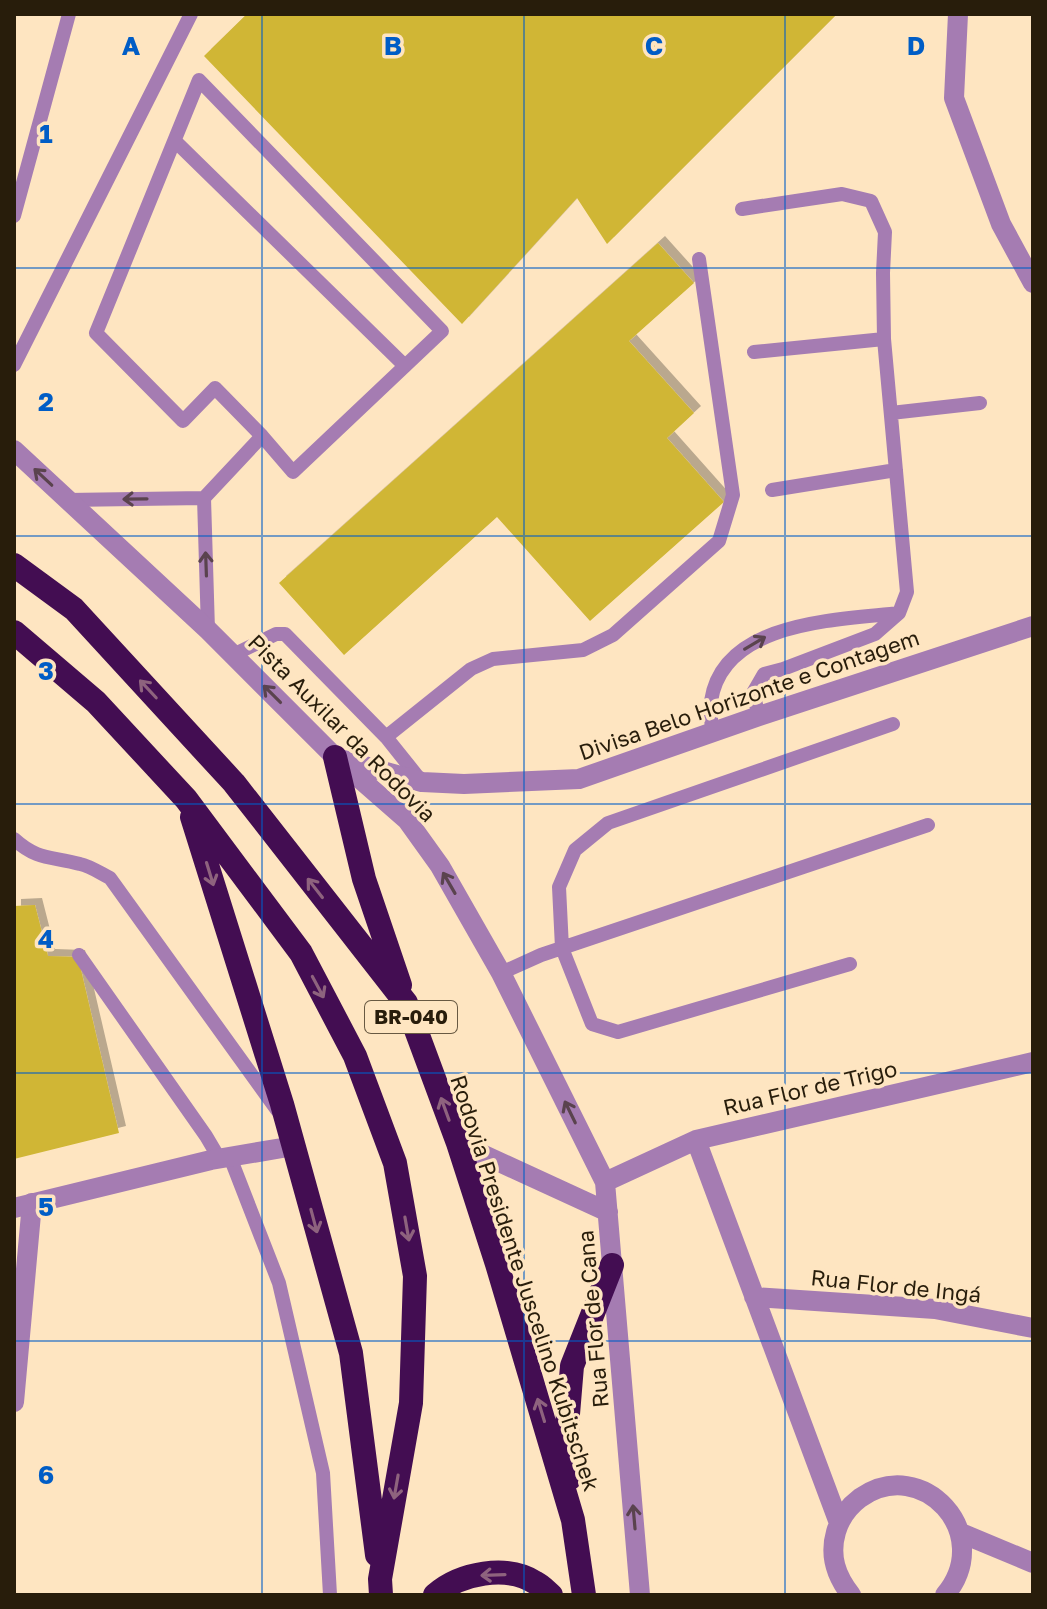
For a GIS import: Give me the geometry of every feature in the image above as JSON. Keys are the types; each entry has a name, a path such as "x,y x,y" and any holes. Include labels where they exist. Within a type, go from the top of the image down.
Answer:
{"highway":[{"name":"Rodovia Presidente Juscelino Kubitschek","path":"14,565 74,609 234,783 406,1003 458,1143 497,1264 573,1520 584,1595"},
{"name":"BR-040","path":"14,632 96,702 186,799 301,953 355,1056 395,1163 415,1276 411,1403 380,1587"},
{"path":"335,757 364,879 406,1003"},
{"path":"186,799 291,1135 351,1353 380,1587"},
{"path":"573,1520 567,1426 572,1366 612,1265"},
{"path":"435,1595 457,1581 494,1573 523,1577 537,1583 551,1595"}],"street":[{"path":"958,14 954,98 1001,224 1033,283"},
{"name":"Pista Auxilar da Rodovia","path":"14,450 208,630 335,757 407,820 440,866 501,973 605,1182"},
{"name":"Divisa Belo Horizonte e Contagem","path":"335,757 422,782 464,784 579,779 1033,626"},
{"name":"Rua Flor de Trigo","path":"605,1182 696,1140 1033,1062"},
{"path":"14,1402 23,1206 225,1158 291,1135"},
{"path":"696,1140 839,1523"},
{"path":"458,1143 608,1212"},
{"name":"Rua Flor de Cana","path":"605,1182 640,1595"},
{"name":"Rua Flor de Ingá","path":"754,1297 935,1309 1033,1328"},
{"path":"851,1595 841,1582 834,1563 833,1543 839,1523 860,1498 891,1485 914,1488 934,1497 951,1512 961,1533 963,1554 959,1575 945,1595"},
{"path":"961,1533 1033,1563"}],"lane":[{"path":"14,216 69,14"},
{"path":"14,365 191,14"},
{"path":"199,80 442,331 405,366 293,472 215,388 183,421 96,333 199,80"},
{"path":"175,141 405,366"},
{"path":"742,209 842,194 871,201 885,232 884,339 907,592 899,613 875,634 764,674 753,693 759,716"},
{"path":"386,737 471,669 493,659 583,650 613,635 719,541 733,495 699,259"},
{"path":"754,352 884,339"},
{"path":"891,413 980,403"},
{"path":"208,630 204,498 262,436"},
{"path":"772,490 896,470"},
{"path":"67,500 204,498"},
{"path":"712,732 711,703 717,680 733,657 763,637 814,622 899,613"},
{"path":"233,655 276,634 285,634 386,737 422,782"},
{"path":"850,964 618,1032 592,1024 562,948 559,887 575,850 608,823 893,724"},
{"path":"501,973 562,948 928,825"},
{"path":"14,839 27,850 47,858 82,864 110,878 291,1135"},
{"path":"79,955 206,1136 225,1158 279,1283 323,1473 330,1595"}],"building":[{"path":"247,14 837,14 607,244 577,198 462,324 204,56"},
{"path":"658,243 694,283 629,341 694,413 667,438 724,502 590,621 497,517 344,655 279,583"},
{"path":"35,905 48,956 78,957 119,1133 14,1159 14,906"}]}
